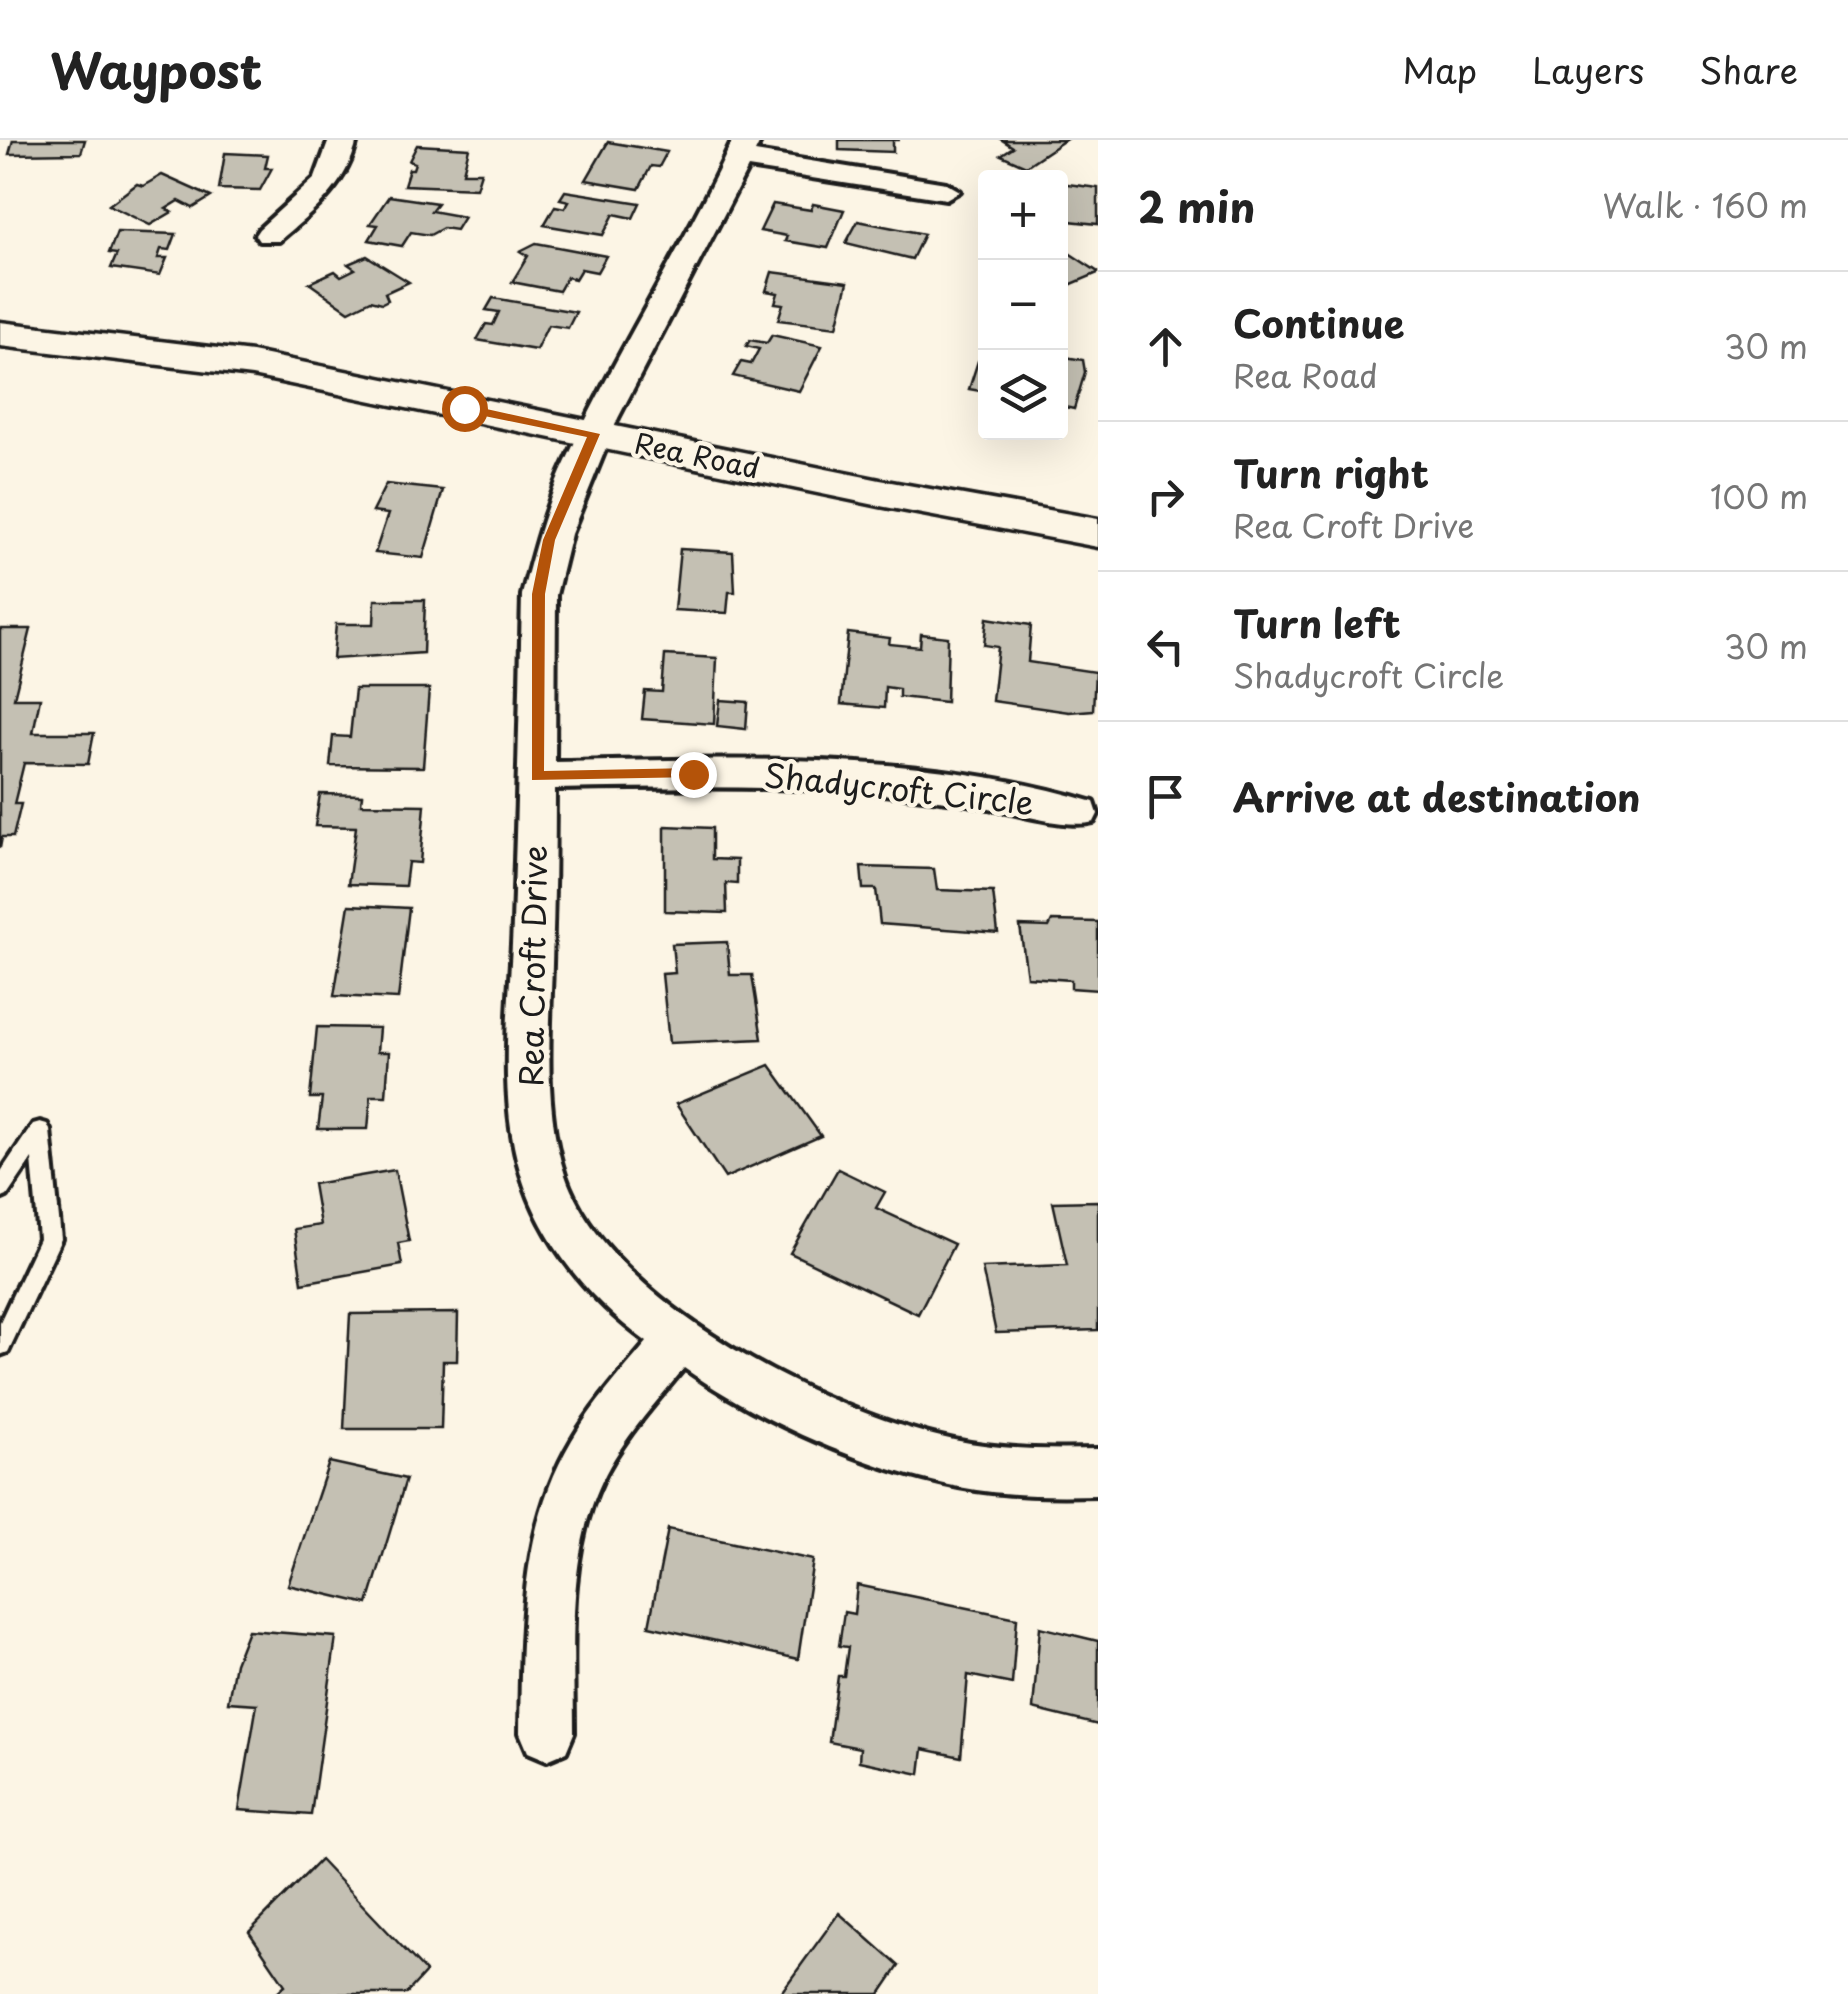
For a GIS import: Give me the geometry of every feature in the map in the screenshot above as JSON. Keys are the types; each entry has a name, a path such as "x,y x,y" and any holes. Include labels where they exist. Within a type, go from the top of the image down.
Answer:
{"main road":[{"name":"Rea Road","path":"0,334 252,364 588,445 1098,556"},
{"name":"Rea Road","path":"0,356 245,389 1098,533"}],"street":[{"path":"269,235 320,191 336,168 343,140"},
{"path":"744,149 946,192"},
{"name":"Rea Croft Drive","path":"744,149 588,445 549,540 538,594 532,1126 544,1180 588,1257 610,1281 678,1338 736,1376 826,1422 944,1460 1035,1473 1098,1472"},
{"name":"Shadycroft Circle","path":"537,776 693,774 828,778 1007,796 1080,812"},
{"path":"547,1733 552,1562 558,1531 580,1473 596,1447 678,1338"}],"lane":[{"path":"0,1190 40,1130 50,1240 0,1345"}],"building":[{"path":"13,140 85,140 81,153 9,154"},
{"path":"839,140 893,140 893,152 839,150"},
{"path":"1002,140 1065,140 1026,166 1001,155 1013,147"},
{"path":"608,142 667,152 659,167 651,166 639,189 586,180"},
{"path":"417,145 469,148 463,172 481,172 476,188 404,185 415,163 409,161"},
{"path":"225,153 268,155 265,168 272,168 260,190 219,189"},
{"path":"162,175 211,197 193,208 179,201 166,209 172,212 150,225 109,205 137,184 143,186"},
{"path":"1068,184 1098,188 1098,224 1068,221"},
{"path":"565,191 640,203 633,218 614,214 603,235 544,225 555,206 565,208 569,201 560,199"},
{"path":"389,196 437,203 431,211 464,217 456,230 443,228 430,235 411,232 402,246 369,240 378,225 370,224"},
{"path":"773,204 811,210 813,204 844,210 828,248 785,241 787,236 760,231"},
{"path":"858,221 924,234 912,259 846,243"},
{"path":"117,232 176,234 170,250 161,249 158,258 167,258 160,275 111,268 117,254 109,253"},
{"path":"536,243 606,256 597,272 581,269 575,279 567,277 559,291 512,282 528,256 520,251"},
{"path":"1068,252 1098,272 1068,286"},
{"path":"367,256 409,282 385,293 388,300 382,303 371,300 349,311 309,283 335,271 341,276 355,269 348,264"},
{"path":"772,272 848,282 837,327 778,320 783,304 775,303 778,293 766,291"},
{"path":"493,298 576,312 568,328 548,325 536,350 477,340 486,324 493,325 499,312 486,310"},
{"path":"772,335 822,346 799,391 733,376 741,362 751,364 759,349 746,346 750,340 767,343"},
{"path":"1068,357 1083,360 1085,372 1074,409 1068,408"},
{"path":"978,361 978,391 969,389"},
{"path":"386,484 443,490 423,558 375,553 388,514 372,512"},
{"path":"680,549 733,552 735,592 729,592 727,613 674,610"},
{"path":"375,600 425,600 423,653 333,659 336,624 374,624"},
{"path":"987,618 1031,625 1028,662 1095,672 1093,710 1069,712 992,701 998,647 984,645"},
{"path":"0,629 31,629 14,698 40,698 33,733 94,733 88,764 24,763 14,804 21,804 13,837 2,837 0,848"},
{"path":"848,633 890,638 889,644 920,647 921,634 948,637 946,702 899,697 899,689 885,687 884,708 841,704"},
{"path":"665,655 717,658 714,724 642,719 645,691 662,692"},
{"path":"355,689 429,689 423,767 330,766 333,736 350,737"},
{"path":"720,700 748,702 746,729 717,726"},
{"path":"320,794 362,795 361,804 425,805 420,863 408,862 405,886 348,884 356,827 315,826"},
{"path":"665,826 712,828 712,859 737,860 737,884 726,883 727,913 665,911"},
{"path":"861,867 934,869 937,890 993,892 998,933 880,924 876,889 863,889"},
{"path":"349,905 409,908 398,999 334,996"},
{"path":"1052,921 1098,922 1098,990 1071,988 1071,980 1027,977 1020,926 1049,927"},
{"path":"727,942 730,975 752,975 762,1039 669,1043 662,974 675,973 672,944"},
{"path":"317,1027 379,1028 377,1052 389,1052 386,1096 371,1096 368,1129 318,1129 322,1098 310,1098"},
{"path":"770,1065 821,1136 725,1178 676,1104"},
{"path":"838,1169 885,1192 876,1208 954,1244 918,1314 790,1253"},
{"path":"395,1170 409,1241 398,1243 402,1265 302,1283 294,1229 320,1225 313,1184"},
{"path":"1098,1201 1098,1330 996,1333 982,1268 1067,1265 1053,1202"},
{"path":"458,1313 457,1361 443,1361 441,1429 344,1429 350,1314"},
{"path":"329,1462 406,1479 368,1604 288,1585"},
{"path":"668,1529 813,1560 798,1659 649,1626"},
{"path":"857,1585 1017,1618 1012,1684 968,1675 961,1757 923,1749 920,1774 859,1761 860,1748 829,1742 838,1676 844,1676 848,1647 839,1646 844,1612 854,1614"},
{"path":"1040,1627 1098,1641 1098,1725 1033,1709"},
{"path":"248,1630 336,1637 311,1815 239,1810 257,1704 228,1702 235,1663"},
{"path":"320,1860 426,1972 406,1994 275,1994 285,1985 249,1932"},
{"path":"839,1913 899,1966 880,1994 780,1994"}],"route":[{"path":"464,408 594,434 549,540 538,594 537,776 693,774"}]}
